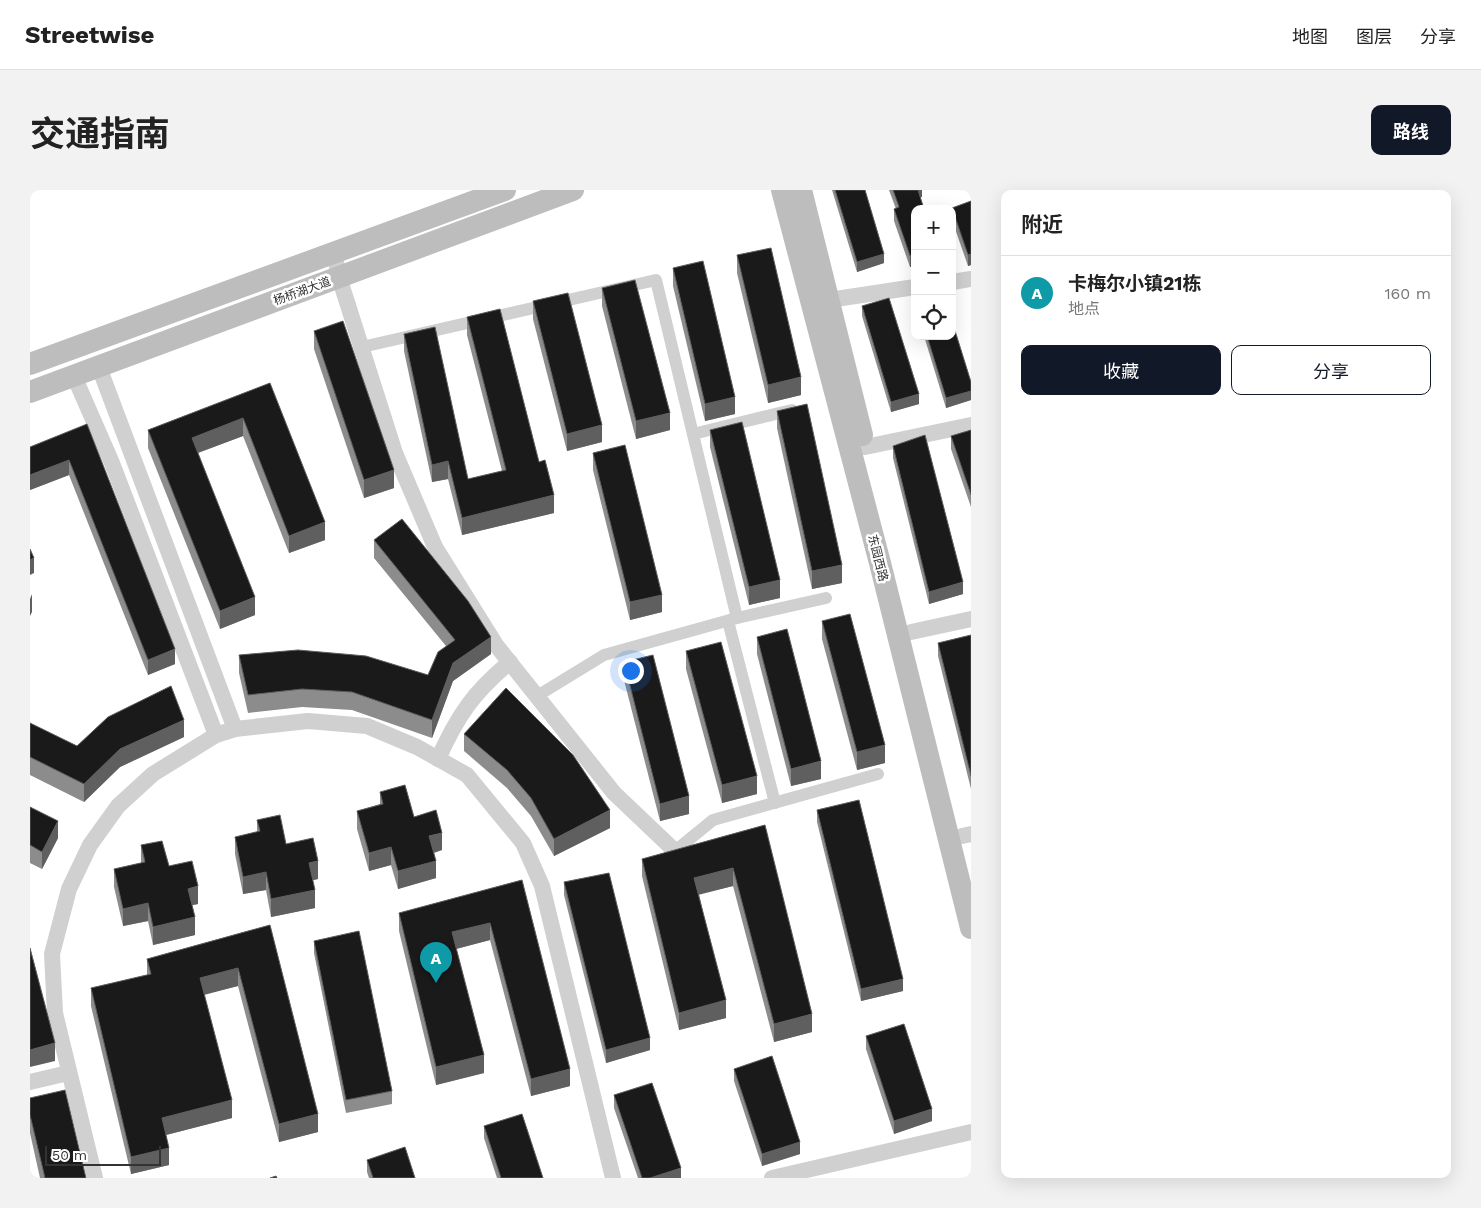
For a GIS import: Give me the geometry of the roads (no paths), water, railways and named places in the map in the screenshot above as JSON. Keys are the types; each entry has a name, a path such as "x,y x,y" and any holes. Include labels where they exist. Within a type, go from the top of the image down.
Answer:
{"main road":[{"name":"杨桥湖大道","path":"30,364 505,190"},
{"name":"杨桥湖大道","path":"30,392 574,190"},
{"name":"东园西路","path":"782,190 880,563 971,928"},
{"name":"东园西路","path":"801,190 911,632 966,835 971,873"}],"street":[{"path":"334,252 339,277 395,453 435,547 496,645 614,793 675,851 713,820 878,774"},
{"path":"956,281 971,279"},
{"path":"362,346 656,280 693,434 775,803"},
{"path":"828,300 911,288"},
{"path":"99,367 235,729"},
{"path":"74,376 112,463 216,735"},
{"path":"693,434 794,409"},
{"path":"865,447 971,425"},
{"path":"537,696 604,654 733,619 826,598"},
{"path":"911,632 971,619"},
{"path":"438,759 454,723 476,694 510,662"},
{"path":"95,1178 68,1073 55,1013 52,954 69,890 90,845 118,806 153,774 216,735 235,729 308,721 367,726 417,747 467,775 498,810 523,843 542,886 613,1178"},
{"path":"30,1082 68,1073"},
{"path":"772,1178 971,1132"}],"place":[{"name":"卡梅尔小镇21栋","path":"436,983"}]}
